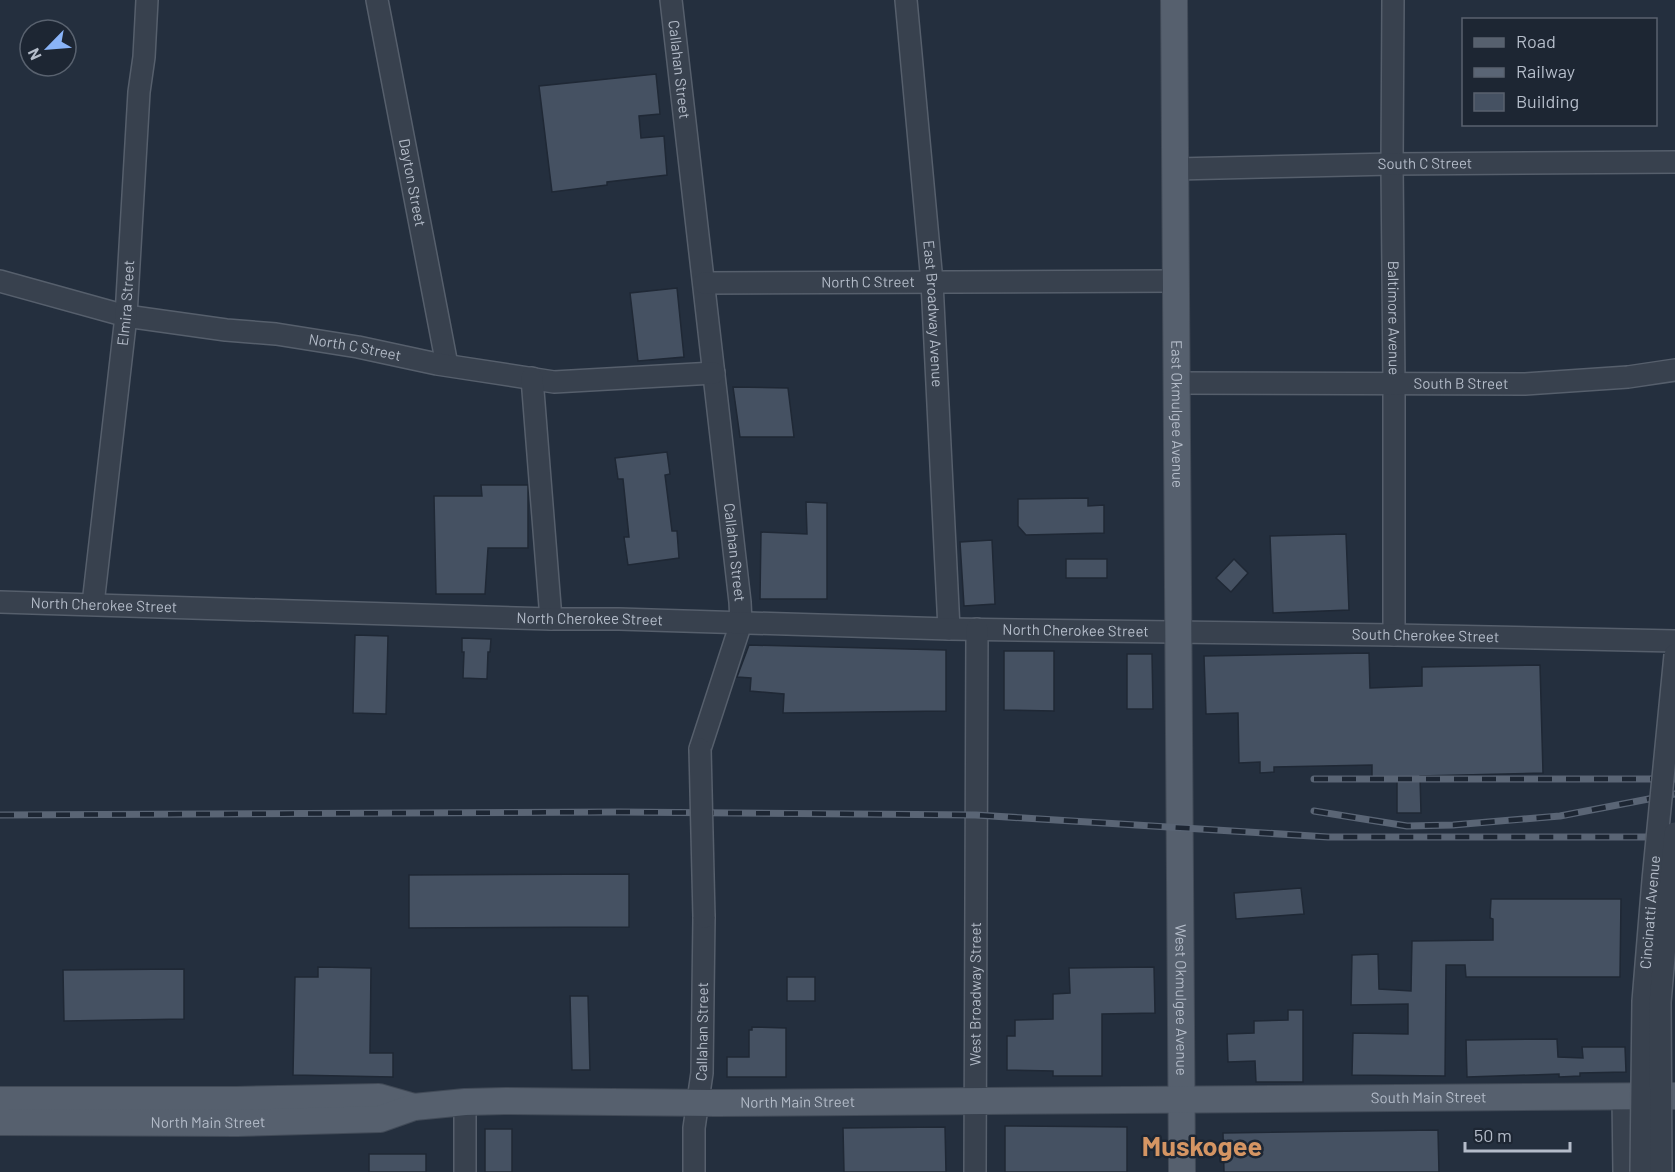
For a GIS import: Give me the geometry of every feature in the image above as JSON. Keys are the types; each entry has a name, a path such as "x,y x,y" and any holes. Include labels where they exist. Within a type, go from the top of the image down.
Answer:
{"main road":[{"name":"East Okmulgee Avenue","path":"1174,0 1180,827"},
{"name":"West Okmulgee Avenue","path":"1180,827 1182,1172"},
{"name":"South Main Street","path":"1181,1100 1675,1096"},
{"name":"North Main Street","path":"0,1100 236,1100 379,1097 414,1107"},
{"name":"North Main Street","path":"0,1122 237,1123 381,1119 414,1107 465,1102 1181,1100"}],"street":[{"name":"Elmira Street","path":"93,604 126,316 139,92 144,57 147,0"},
{"name":"Dayton Street","path":"377,0 447,365"},
{"name":"Callahan Street","path":"671,0 741,623 700,749 704,917 702,1073 694,1128 694,1172"},
{"name":"East Broadway Avenue","path":"906,0 932,282 950,629"},
{"name":"Baltimore Avenue","path":"1393,0 1394,634"},
{"name":"South C Street","path":"1176,169 1392,164 1675,162"},
{"name":"North C Street","path":"0,281 126,316 288,336 554,382 714,373"},
{"name":"North C Street","path":"704,283 1175,281"},
{"name":"South B Street","path":"1176,383 1525,384 1628,377 1675,370"},
{"path":"532,378 551,619"},
{"name":"North Cherokee Street","path":"0,602 551,619 1178,632"},
{"name":"West Broadway Street","path":"975,1172 977,629"},
{"name":"South Cherokee Street","path":"1178,632 1394,634 1675,641"},
{"name":"Cincinatti Avenue","path":"1641,1172 1643,1001 1675,655"},
{"name":"Cincinatti Avenue","path":"1661,1172 1660,1002 1675,833"},
{"path":"1623,1097 1624,1172"},
{"path":"465,1102 465,1172"}],"building":[{"path":"656,74 660,114 639,116 641,138 664,136 667,175 607,182 607,185 552,192 539,86"},
{"path":"677,288 684,357 638,361 630,293"},
{"path":"733,387 788,388 794,437 740,437"},
{"path":"667,452 670,474 665,475 672,531 677,531 679,558 628,565 624,537 629,537 623,479 618,479 615,458"},
{"path":"481,485 528,485 528,548 488,548 485,594 436,594 434,496 482,496"},
{"path":"1088,498 1088,506 1104,505 1104,533 1026,535 1018,526 1018,499"},
{"path":"806,502 827,503 827,599 760,599 761,532 807,534"},
{"path":"1346,534 1349,610 1273,613 1270,536"},
{"path":"992,540 995,604 964,606 960,542"},
{"path":"1066,559 1107,559 1107,578 1066,578"},
{"path":"1234,559 1248,573 1231,592 1216,578"},
{"path":"355,635 388,636 386,714 353,713"},
{"path":"462,638 491,639 487,679 463,678"},
{"path":"749,645 946,650 946,711 783,713 784,694 750,691 751,678 737,677"},
{"path":"1004,651 1054,651 1054,711 1004,710"},
{"path":"1369,653 1370,688 1422,686 1422,667 1540,665 1543,773 1420,776 1421,813 1397,813 1397,777 1372,777 1372,765 1274,767 1274,772 1260,773 1260,762 1239,763 1238,713 1206,714 1204,656"},
{"path":"1127,654 1152,654 1153,709 1127,709"},
{"path":"629,874 629,927 409,928 409,875"},
{"path":"1301,888 1304,914 1236,919 1234,893"},
{"path":"1491,899 1621,899 1620,977 1466,977 1465,965 1446,965 1445,1076 1352,1075 1353,1033 1408,1034 1408,1004 1351,1005 1352,955 1378,954 1379,989 1411,991 1412,941 1493,940 1493,919 1490,918"},
{"path":"318,967 371,968 370,1053 393,1053 393,1077 293,1075 295,977 318,977"},
{"path":"1154,967 1155,1013 1102,1014 1102,1076 1053,1076 1053,1071 1007,1070 1007,1036 1015,1036 1015,1020 1053,1019 1053,994 1070,993 1069,968"},
{"path":"184,969 184,1019 64,1021 63,970"},
{"path":"787,977 815,977 815,1001 787,1001"},
{"path":"570,996 588,996 590,1070 572,1070"},
{"path":"1288,1010 1303,1010 1303,1082 1256,1082 1255,1061 1228,1062 1227,1034 1254,1033 1254,1021 1288,1020"},
{"path":"752,1027 786,1028 786,1077 727,1077 727,1057 749,1057 749,1030 752,1030"},
{"path":"1557,1039 1558,1057 1583,1058 1582,1047 1625,1047 1626,1072 1580,1073 1580,1076 1559,1077 1559,1074 1467,1077 1466,1040"},
{"path":"1005,1126 1127,1127 1127,1172 1005,1172"},
{"path":"945,1127 946,1172 844,1172 843,1128"},
{"path":"485,1129 512,1129 512,1172 485,1172"},
{"path":"1438,1130 1439,1172 1224,1172 1223,1133"},
{"path":"369,1154 426,1154 426,1172 369,1172"}],"railway":[{"path":"1314,779 1675,779"},
{"path":"1314,811 1407,826 1453,825 1560,816 1675,794"},
{"path":"0,815 620,812 976,815 1328,837 1675,837"}],"district":[{"name":"Muskogee","path":"1202,1147"}]}
